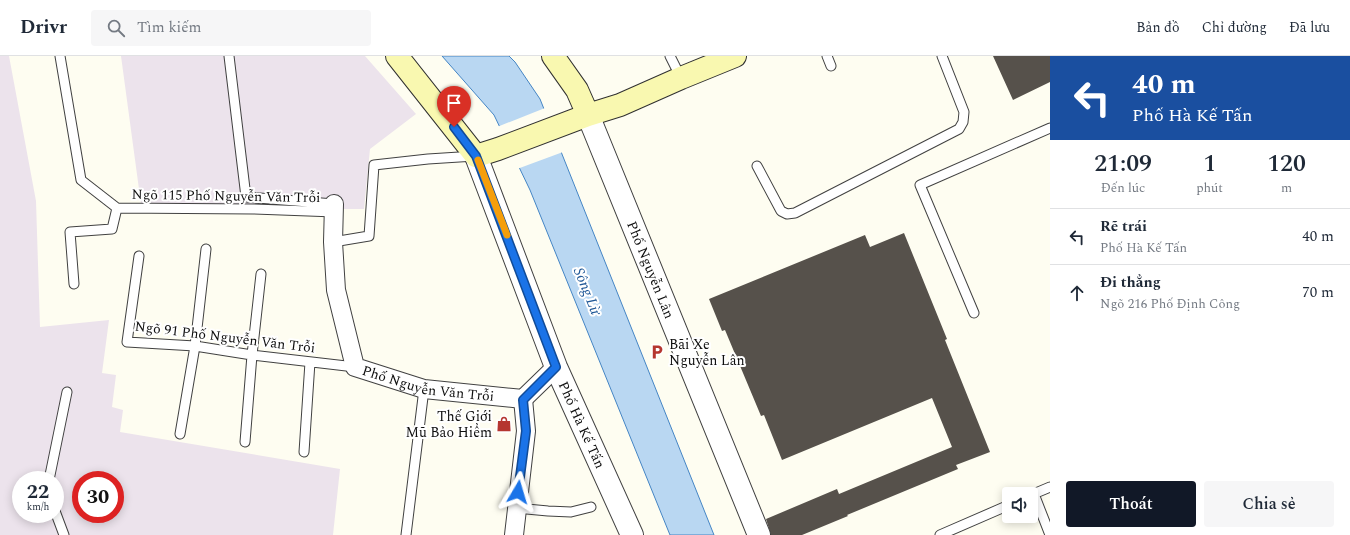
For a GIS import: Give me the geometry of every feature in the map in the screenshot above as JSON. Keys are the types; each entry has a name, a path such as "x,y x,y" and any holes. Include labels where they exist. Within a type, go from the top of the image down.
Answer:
{"main road":[{"path":"397,56 476,156 588,115 620,105 680,78 735,56"},
{"path":"553,56 577,90 588,115"}],"street":[{"name":"Phố Nguyễn Lân","path":"588,115 679,324 759,535"},
{"name":"Phố Hà Kế Tấn","path":"476,156 556,367 632,535"},
{"name":"Phố Nguyễn Văn Trỗi","path":"335,208 333,242 336,290 355,367 424,389 523,400"},
{"path":"514,535 526,431 523,400 556,367"}],"lane":[{"name":"Ngõ 115 Phố Nguyễn Văn Trỗi","path":"60,56 81,180 117,208 335,208"},
{"path":"228,56 246,196 335,208"},
{"path":"670,56 680,78"},
{"path":"827,56 831,66"},
{"path":"757,166 781,211 787,214 795,213 959,129 963,122 964,112 942,56"},
{"path":"974,313 920,185 1050,128"},
{"path":"333,242 369,236 374,165 428,159 476,156"},
{"name":"Ngõ 115 Phố Nguyễn Văn Trỗi","path":"74,284 70,232 112,229 117,208"},
{"path":"180,434 194,346 206,249"},
{"name":"Ngõ 91 Phố Nguyễn Văn Trỗi","path":"139,256 127,342 194,346 252,355 355,367"},
{"path":"245,442 252,355 261,274"},
{"path":"304,452 310,362"},
{"path":"406,535 424,389"},
{"path":"50,471 67,392"},
{"path":"1038,492 1050,487"},
{"path":"1038,506 1050,535"},
{"path":"516,508 571,512 591,507"},
{"path":"940,535 1002,508"},
{"path":"60,523 64,535"}],"shaded area":[{"path":"0,56 9,56 36,201 40,327 109,320 102,373 116,375 112,407 123,410 120,432 340,469 333,535 0,535"},
{"path":"121,56 365,56 416,114 370,149 364,209 141,204"}],"water":[{"name":"Sông Lừ","path":"442,56 509,56 515,62 540,99 714,535 670,535 530,190 494,115"}],"pier":[{"path":"545,108 563,152 517,169 497,127"}],"building":[{"path":"993,56 1050,56 1050,82 1013,100"},
{"path":"904,233 947,339 945,340 990,452 956,465 958,469 802,535 771,535 766,519 837,489 839,494 952,447 932,398 782,460 764,415 761,416 725,330 722,331 709,299 865,235 870,247"}],"slow traffic":[{"path":"478,160 507,235"}],"place":[{"name":"Bãi Xe Nguyễn Lân","path":"657,352"},
{"name":"Thế Giới Mũ Bảo Hiểm","path":"504,424"}],"route":[{"path":"454,127 476,156 556,367 523,400 526,431 518,492"}]}
